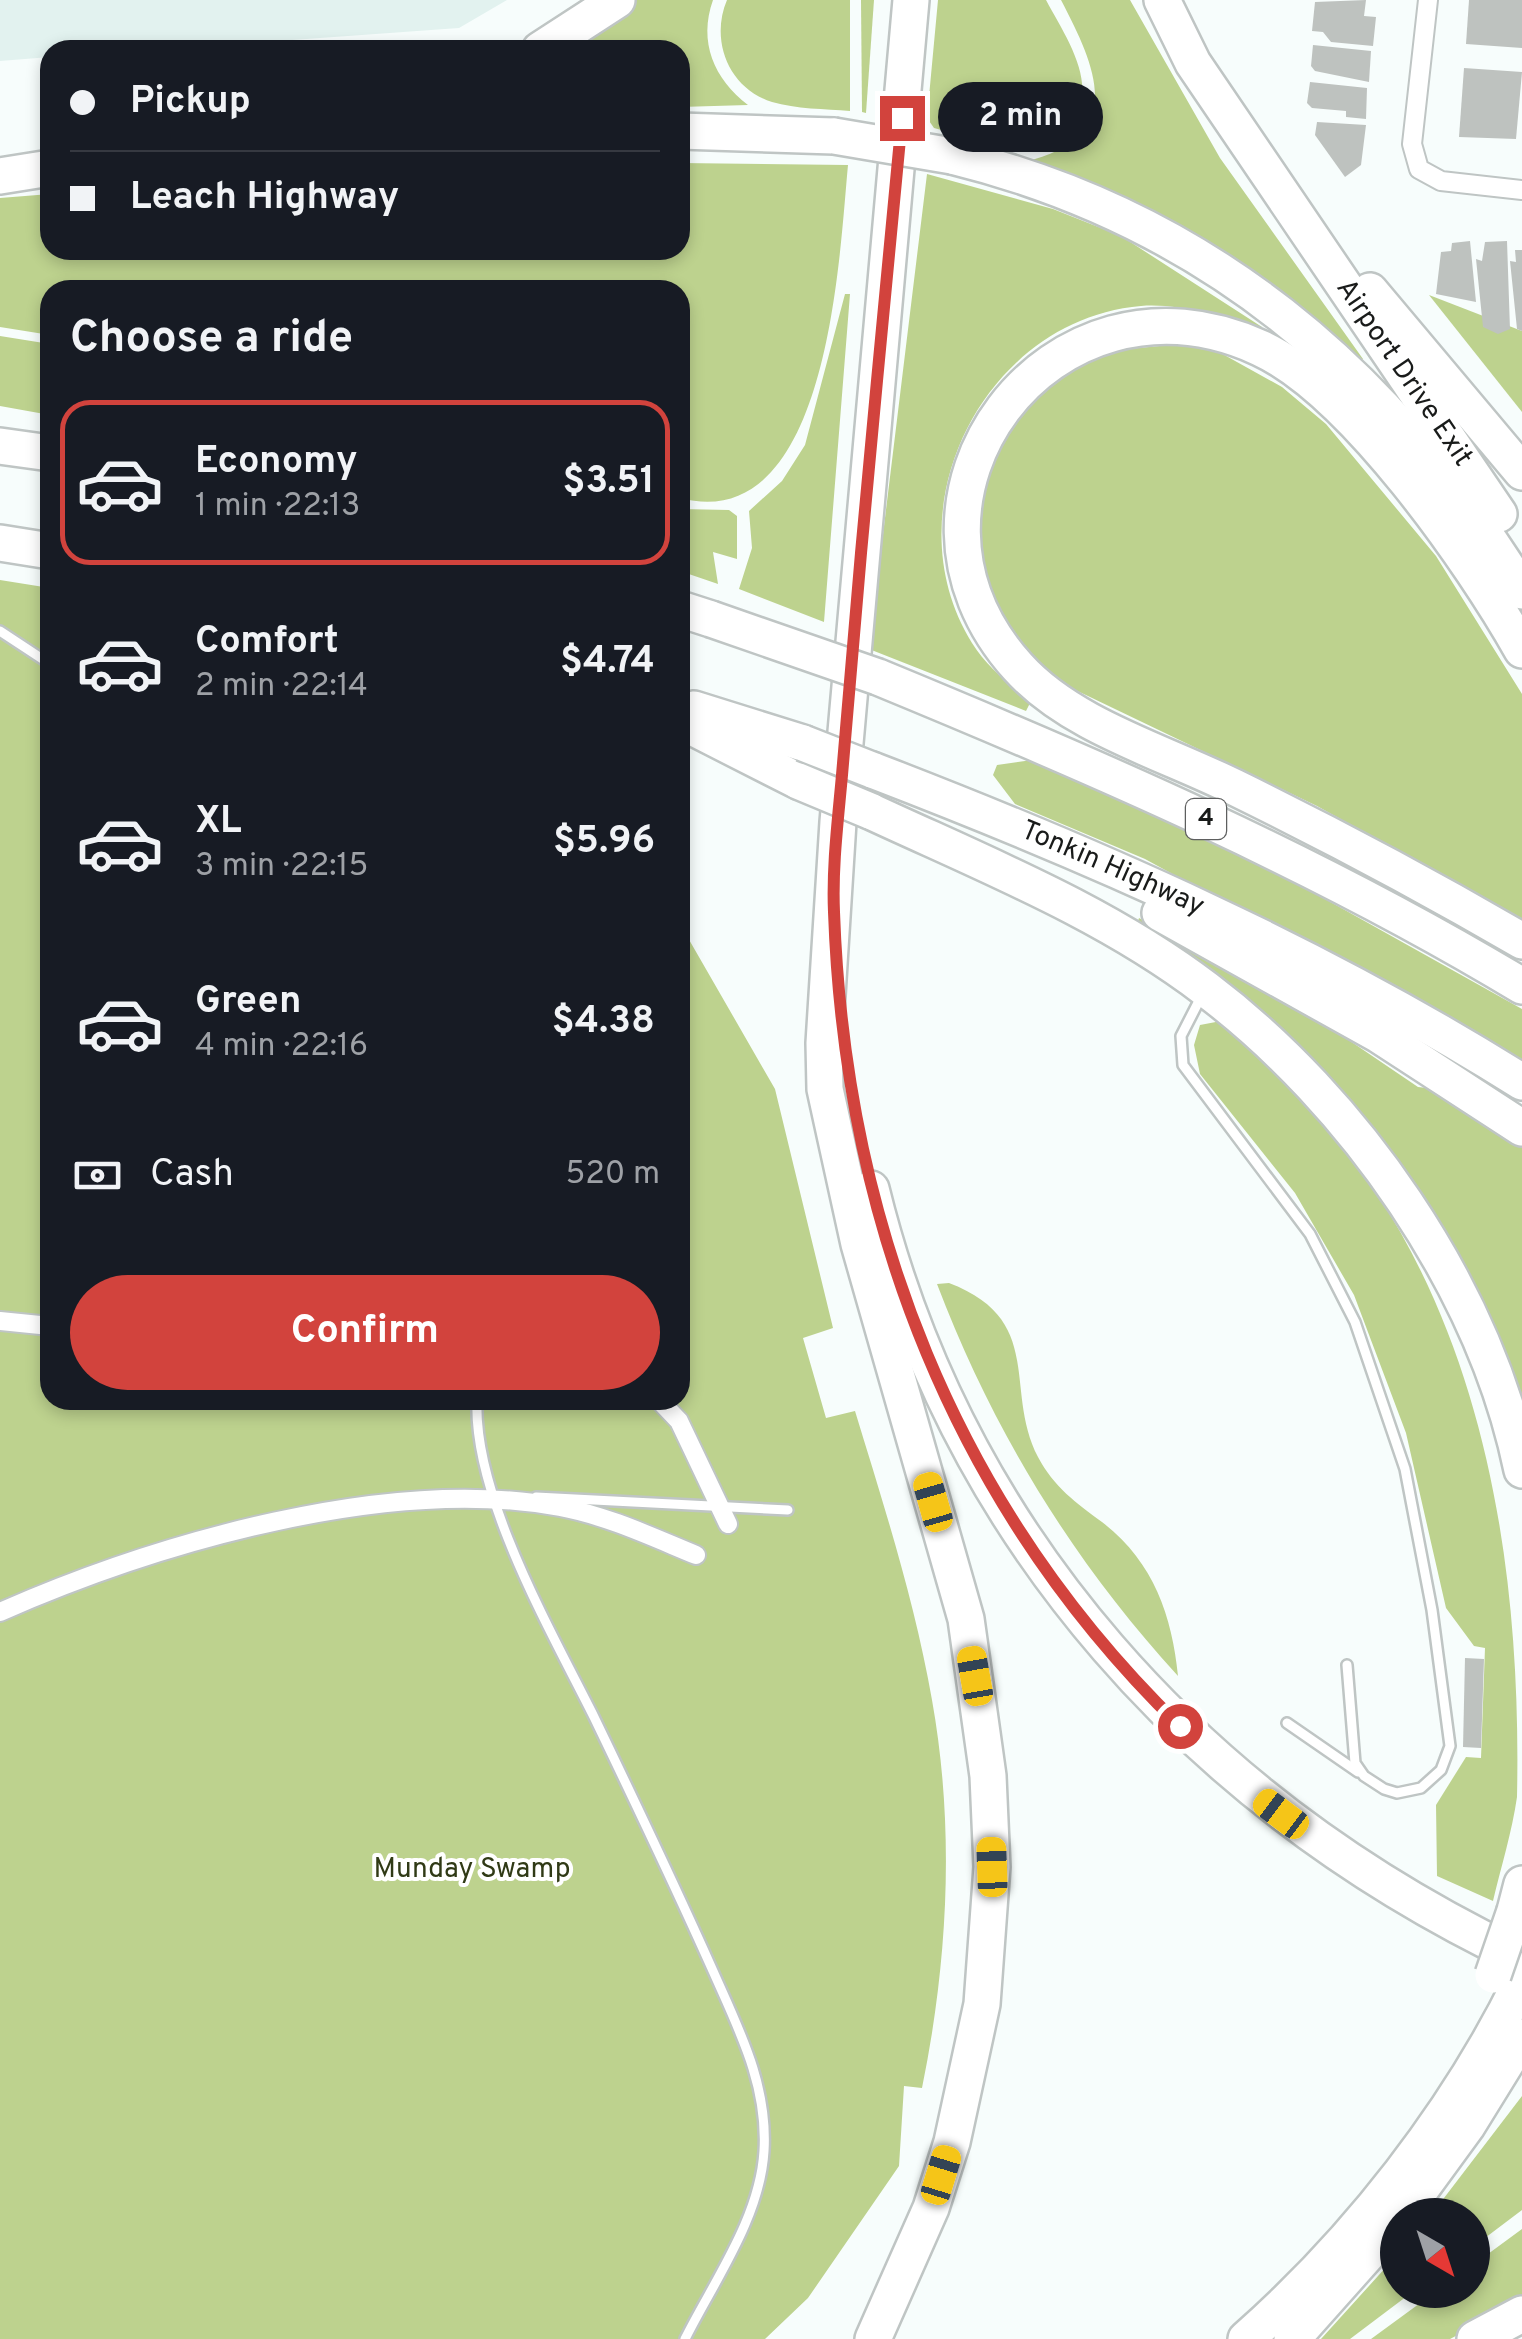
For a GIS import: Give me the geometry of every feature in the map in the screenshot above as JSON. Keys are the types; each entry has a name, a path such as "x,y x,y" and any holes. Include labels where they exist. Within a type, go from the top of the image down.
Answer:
{"highway":[{"path":"555,40 617,0"},
{"path":"903,0 907,50"},
{"path":"874,2339 931,2208 952,2142 982,2004 992,1867 988,1776 966,1619 859,1244 826,1089 824,1044 912,0"},
{"path":"1162,0 1193,62 1281,195 1420,345 1522,472"},
{"path":"690,131 834,136 952,156 1081,196 1139,223 1224,272 1283,314 1372,392 1440,469 1522,591"},
{"path":"0,178 40,170"},
{"path":"0,178 40,176"},
{"name":"Airport Drive Exit","path":"1281,195 1457,447 1522,554"},
{"path":"1522,650 1435,518 1344,414 1290,366 1222,334 1154,325 1100,336 1071,349 1025,382 1004,406 977,456 963,528 969,576 992,634 1032,682 1069,708 1290,814 1522,941"},
{"path":"0,446 40,452"},
{"path":"0,544 40,550"},
{"name":"4","path":"696,614 878,678 1094,766 1276,852 1522,986"},
{"name":"Tonkin Highway","path":"690,708 802,743 872,770 1201,908 1301,958 1522,1082"},
{"path":"690,726 798,781 1068,903 1206,989 1286,1057 1378,1162 1464,1306 1498,1390 1522,1470"},
{"path":"943,798 1284,979 1522,1128"},
{"path":"834,907 849,1088 880,1225 920,1344 985,1476 1026,1542 1100,1640 1152,1700 1259,1798 1514,1975"},
{"path":"1246,2339 1311,2272 1402,2150 1514,1975 1518,1897"},
{"path":"1415,2198 1467,2126 1522,2037"},
{"path":"1292,2339 1380,2240"},
{"path":"1474,2339 1522,2314"}],"street":[{"path":"1428,0 1412,144 1420,169 1441,181 1522,190"},
{"path":"0,1320 40,1325"},
{"path":"669,1410 679,1421 728,1524"},
{"path":"0,1612 115,1566 266,1526 409,1503 497,1499 562,1507 615,1522 696,1555"}],"lane":[{"path":"0,631 40,657"},
{"path":"1206,989 1181,1036 1182,1065 1310,1234 1355,1322 1404,1469 1432,1610 1450,1746 1441,1770 1422,1788 1397,1793 1364,1776 1287,1723"},
{"path":"477,1410 477,1428 512,1550 665,1862 750,2057 761,2094 764,2155 757,2189 685,2339"},
{"path":"497,1499 568,1496 788,1510"},
{"path":"1347,1666 1351,1751 1364,1776"}],"shaded area":[{"path":"0,0 507,0 459,28 292,40 40,40 40,58 0,61"}],"green space":[{"path":"634,0 713,0 707,30 712,59 726,84 748,105 690,107 690,40 577,40"},
{"path":"727,0 850,0 850,111 772,102 744,86 722,46 722,15"},
{"path":"861,0 874,0 866,113 862,112"},
{"path":"938,0 1046,0 1073,50 1082,85 1074,119 1061,134 1041,146 1018,149 934,128 927,118"},
{"path":"1061,0 1130,0 1220,158 1363,359 1358,363 1024,162 1057,151 1079,136 1091,118 1095,98 1093,75"},
{"path":"690,163 848,165 839,262 816,381 796,434 768,476 730,499 690,498 690,280 40,280 40,333 0,327 0,198 40,195 40,260 690,260"},
{"path":"927,174 1053,209 1121,236 1262,327 1259,332 1201,313 1156,306 1086,319 1037,345 997,383 967,429 948,481 941,536 949,591 978,652 1031,701 1026,711 869,649"},
{"path":"845,294 850,294 824,622 739,589 752,548 749,511 782,481 805,445"},
{"path":"1429,295 1522,331 1522,412"},
{"path":"0,336 40,342 40,413 0,406"},
{"path":"1201,342 1282,387 1326,424 1436,556 1522,694 1522,920 1317,806 1065,685 1043,672 993,610 975,529 979,495 1005,426 1086,353"},
{"path":"690,509 729,510 737,516 737,559 713,552 718,584 690,574"},
{"name":"Munday Swamp","path":"0,580 40,586 40,1410 690,1410 690,941 775,1089 833,1328 803,1338 826,1418 855,1411 898,1554 932,1700 946,1846 943,1943 931,2040 922,2088 904,2086 899,2166 808,2298 765,2339 0,2339"},
{"path":"1032,760 1275,871 1522,1009 1522,1065 1145,859 1015,804 993,775 997,765"},
{"path":"1139,918 1300,1007 1418,1087 1436,1089 1522,1146 1522,1418 1435,1221 1135,930"},
{"path":"1221,1021 1312,1109 1378,1195 1422,1272 1456,1354 1482,1439 1500,1527 1511,1617 1517,1797 1493,1901 1437,1876 1436,1805 1466,1757 1481,1758 1485,1648 1474,1646 1446,1608 1406,1433 1354,1295 1295,1193 1200,1074 1194,1045 1200,1025"},
{"path":"949,1283 979,1298 999,1316 1011,1336 1028,1432 1038,1457 1058,1486 1120,1537 1147,1572 1165,1611 1178,1676 1104,1586 1039,1492 983,1391 959,1338 937,1284"},
{"path":"1522,2096 1522,2210 1490,2234 1490,2198 1444,2198"},
{"path":"1522,2229 1522,2301 1450,2339 1371,2339 1413,2308 1490,2308 1490,2253"},
{"path":"1380,2274 1380,2308 1391,2308 1350,2339 1321,2339"}],"building":[{"path":"1366,0 1364,16 1376,17 1373,46 1331,42 1323,32 1312,31 1315,2"},
{"path":"1469,0 1522,0 1522,48 1466,44"},
{"path":"1313,45 1371,51 1369,82 1315,71 1311,66"},
{"path":"1464,68 1522,72 1516,139 1459,137"},
{"path":"1310,82 1367,88 1366,119 1346,117 1346,111 1312,108 1307,103"},
{"path":"1317,122 1366,125 1361,165 1345,177 1315,135"},
{"path":"1470,241 1476,302 1436,294 1441,252 1451,251 1452,243"},
{"path":"1507,241 1510,329 1498,334 1483,327 1476,259 1482,261 1485,242"},
{"path":"1515,250 1522,250 1522,331 1517,329 1510,261 1516,262"},
{"path":"1465,1658 1484,1659 1481,1748 1463,1747"}],"route":[{"path":"902,118 838,822 834,907 840,1020 849,1088 880,1225 902,1297 920,1344 985,1476 1056,1584 1152,1700 1180,1726"}]}
